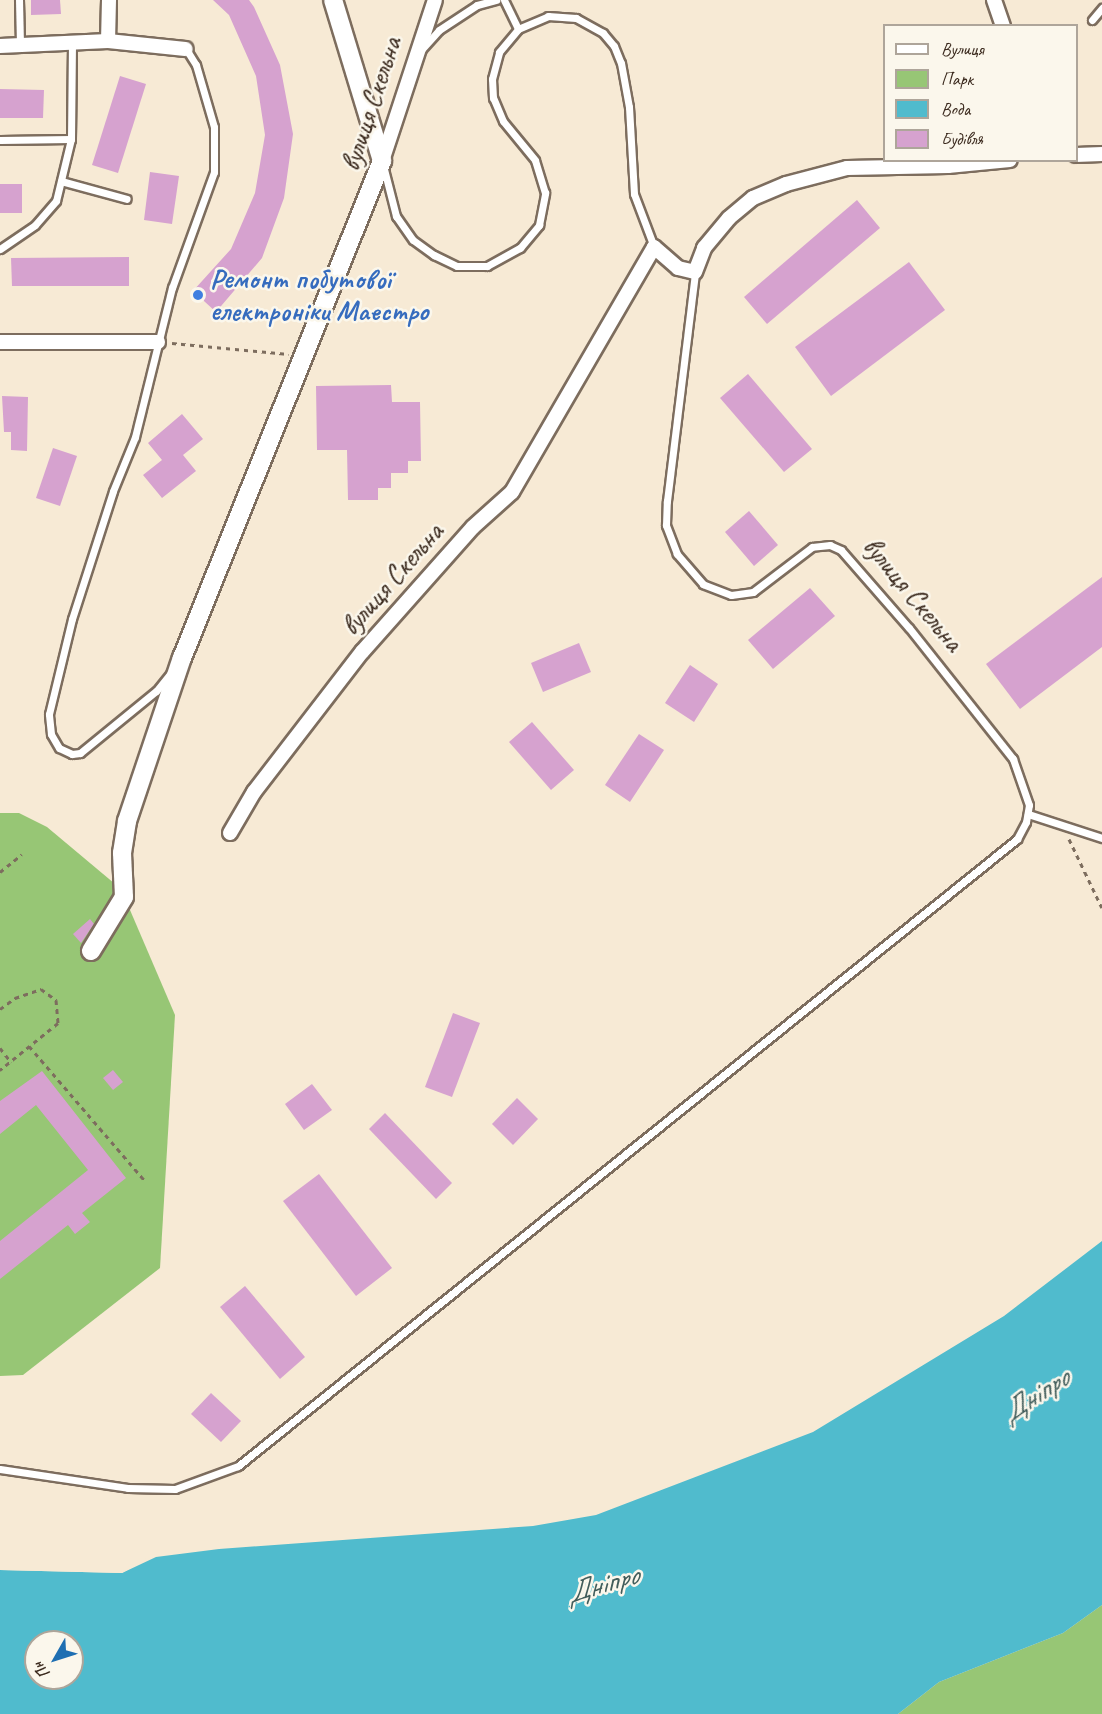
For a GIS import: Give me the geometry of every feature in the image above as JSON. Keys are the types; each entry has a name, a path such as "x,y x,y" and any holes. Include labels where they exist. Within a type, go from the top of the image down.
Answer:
{"street":[{"path":"108,41 109,0"},
{"path":"333,0 382,161"},
{"name":"вулиця Скельна","path":"91,951 124,897 122,853 127,821 182,658 382,161 435,0"},
{"path":"994,0 1002,24"},
{"path":"0,46 108,41 186,49"},
{"path":"1078,155 1102,154"},
{"name":"вулиця Скельна","path":"695,272 705,248 729,218 753,198 786,184 847,168 948,166 989,162"},
{"path":"654,247 678,268 695,272"},
{"name":"вулиця Скельна","path":"230,832 254,792 362,652 473,527 512,492 654,247"},
{"path":"0,342 158,342"}],"lane":[{"path":"19,0 20,46"},
{"path":"415,57 439,30 477,5 496,0"},
{"path":"504,0 518,29"},
{"path":"1092,20 1102,8"},
{"path":"382,161 396,216 413,240 434,255 457,266 487,266 520,248 539,225 545,193 535,160 503,121 493,99 492,79 500,52 518,29 548,16 576,18 590,23 614,46 629,107 634,194 654,247"},
{"path":"0,249 35,225 56,201 71,139 72,43"},
{"path":"182,658 156,691 98,741 72,754 59,748 50,726 51,704 72,619 150,388 158,342 172,288 214,172 214,127 196,65 186,49"},
{"path":"0,140 71,139"},
{"path":"61,181 127,199"},
{"name":"вулиця Скельна","path":"695,272 667,501 666,525 677,554 703,584 731,595 753,592 812,547 830,545 841,550 1013,759 1023,781 1028,814"},
{"path":"0,1469 128,1488 175,1489 238,1466 1017,839 1028,814 1060,821 1102,837"}],"path":[{"path":"158,342 305,355"},
{"path":"1060,821 1102,908"},
{"path":"0,872 22,854"},
{"path":"0,1009 15,998 41,989 56,1000 58,1023 0,1070"},
{"path":"29,1046 146,1182"},
{"path":"0,1048 11,1062"}],"green space":[{"path":"0,813 19,813 47,827 121,889 175,1015 160,1268 23,1375 0,1376"},
{"path":"1102,1605 1102,1714 898,1714 939,1682 1063,1633"}],"water":[{"name":"Дніпро","path":"1102,1241 1102,1605 1063,1633 939,1682 898,1714 0,1714 0,1570 122,1573 156,1557 219,1549 533,1526 596,1515 813,1432 1004,1316"}],"pier":[{"path":"156,1554 122,1573 0,1570 122,1570"}],"building":[{"path":"31,0 60,0 61,14 31,15"},
{"path":"213,0 249,0 254,7 280,65 293,134 284,198 262,258 216,312 193,291 231,249 255,193 265,135 256,76 229,15"},
{"path":"120,76 146,84 118,173 92,165"},
{"path":"0,89 44,90 43,118 0,118"},
{"path":"150,172 179,176 172,224 144,220"},
{"path":"0,184 22,184 22,213 0,213"},
{"path":"857,200 880,228 767,324 744,297"},
{"path":"129,257 129,286 12,286 11,258"},
{"path":"909,262 945,310 831,396 795,347"},
{"path":"748,374 812,449 784,472 720,398"},
{"path":"391,385 392,402 420,402 421,461 408,461 408,473 391,473 391,488 378,488 378,500 348,500 347,450 317,450 316,386"},
{"path":"2,396 28,397 27,451 11,450 11,432 4,432"},
{"path":"182,414 203,439 183,455 196,471 162,498 143,475 162,460 148,443"},
{"path":"53,448 77,456 60,506 36,498"},
{"path":"749,511 778,545 754,566 725,532"},
{"path":"1102,577 1102,647 1020,709 986,664"},
{"path":"810,588 835,616 773,669 748,640"},
{"path":"579,643 591,672 543,692 531,663"},
{"path":"690,665 718,684 694,722 665,703"},
{"path":"532,722 574,770 551,790 509,742"},
{"path":"639,734 664,750 630,802 605,785"},
{"path":"90,919 94,924 81,943 73,934"},
{"path":"453,1013 480,1023 452,1097 425,1087"},
{"path":"113,1070 123,1082 113,1090 103,1078"},
{"path":"42,1071 126,1178 82,1213 90,1222 75,1234 68,1225 0,1279 0,1241 88,1170 36,1105 0,1134 0,1101"},
{"path":"312,1084 332,1110 304,1130 285,1104"},
{"path":"517,1098 538,1119 513,1145 492,1124"},
{"path":"385,1113 452,1183 436,1199 369,1129"},
{"path":"319,1174 392,1268 356,1296 283,1201"},
{"path":"245,1286 305,1357 280,1379 220,1307"},
{"path":"211,1393 241,1421 221,1442 191,1414"}],"place":[{"name":"Ремонт побутової електроніки Маестро","path":"198,295"}]}
